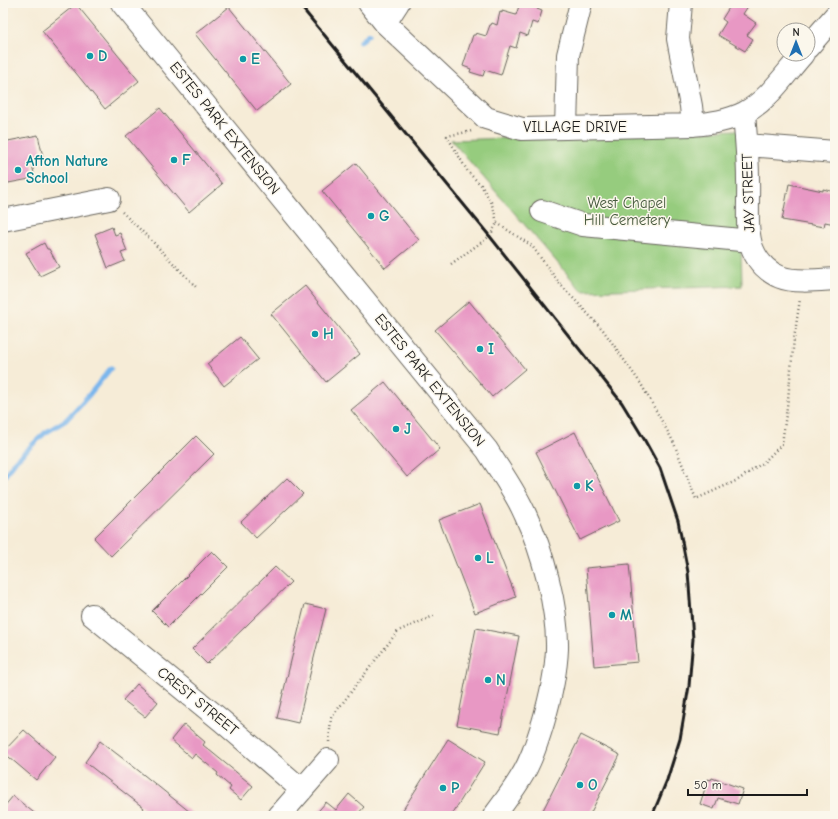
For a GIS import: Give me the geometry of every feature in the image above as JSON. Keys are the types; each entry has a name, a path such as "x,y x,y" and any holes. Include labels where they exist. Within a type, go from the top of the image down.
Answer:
{"street":[{"name":"ESTES PARK EXTENSION","path":"122,3 486,450 508,482 525,515 539,551 555,617 557,649 554,682 536,747 521,779 494,816"},
{"name":"VILLAGE DRIVE","path":"369,3 385,23 486,118 522,129 693,125 711,123 744,114 758,105 795,62"},
{"path":"385,23 398,3"},
{"path":"566,128 568,56 581,3"},
{"path":"681,3 678,39 691,106 693,125"},
{"path":"816,39 835,16"},
{"name":"JAY STREET","path":"744,114 747,145 749,238 753,251 760,262 771,272 782,278 803,280 835,279"},
{"path":"747,145 835,152"},
{"path":"3,220 109,199"},
{"path":"542,211 583,225 741,240 749,238"},
{"name":"CREST STREET","path":"92,615 222,721 302,790"},
{"path":"279,816 328,760"}],"path":[{"path":"451,264 490,236 497,223 491,202 480,185 468,172 447,136 472,131 478,111"},
{"path":"109,199 196,287"},
{"path":"497,223 532,246 560,284 603,330 641,384 673,441 696,499 738,480 764,462 782,444 794,339 803,280"},
{"path":"328,760 331,718 398,631 436,615"}],"green space":[{"name":"West Chapel Hill Cemetery","path":"738,130 742,286 582,291 451,140"}],"building":[{"path":"520,3 538,3 537,9 542,11 538,24 532,22 528,36 520,33 516,48 510,46 501,75 485,70 483,76 470,72 471,69 463,66 473,35 476,33 486,36 492,23 497,25 500,12 502,13 502,11 516,15"},
{"path":"732,3 750,3 743,14 756,23 747,35 753,39 745,51 718,35 726,22 722,19"},
{"name":"D","path":"76,4 139,81 105,109 42,31"},
{"name":"E","path":"229,7 291,84 257,111 195,34"},
{"name":"F","path":"160,108 222,184 189,212 126,136"},
{"path":"38,135 43,157 31,160 35,178 3,184 3,142"},
{"name":"G","path":"356,163 419,240 385,268 322,191"},
{"path":"789,184 835,192 835,224 825,222 824,227 782,220"},
{"path":"112,227 115,235 120,233 127,251 121,253 125,261 108,268 95,234"},
{"path":"44,243 59,267 40,276 26,253"},
{"name":"H","path":"305,286 360,354 326,382 271,314"},
{"name":"I","path":"469,301 525,369 492,397 435,330"},
{"path":"240,337 258,359 224,386 207,364"},
{"name":"J","path":"385,382 440,449 407,477 351,410"},
{"name":"K","path":"575,432 619,521 580,540 536,452"},
{"path":"196,436 214,454 111,556 94,538"},
{"path":"287,478 303,494 256,538 241,522"},
{"name":"L","path":"480,504 516,597 475,613 439,520"},
{"path":"212,551 228,567 168,627 152,611"},
{"name":"M","path":"629,564 638,662 594,666 586,568"},
{"path":"275,567 291,582 207,664 192,649"},
{"path":"305,604 326,609 298,723 277,718"},
{"name":"N","path":"476,628 519,636 500,733 457,725"},
{"path":"137,684 158,702 145,717 123,700"},
{"path":"184,724 205,742 203,745 253,786 241,800 229,790 231,787 217,775 218,773 195,754 192,758 171,740"},
{"path":"24,730 55,757 36,780 3,752"},
{"name":"O","path":"581,735 620,755 589,816 540,816"},
{"name":"P","path":"448,739 485,762 451,816 399,816"},
{"path":"100,741 195,816 138,816 144,808 85,762"},
{"path":"712,778 743,789 738,804 718,798 714,809 700,804 708,779 711,780"},
{"path":"349,794 364,807 356,816 314,816 326,802 336,810"},
{"path":"13,796 38,816 3,816 3,808"}],"waterway":[{"path":"360,42 369,34"},
{"path":"3,478 16,460 45,433 66,420 111,368"}],"railway":[{"path":"298,3 492,239 622,403 660,468 678,521 688,572 693,639 689,686 680,739 667,780 652,816"}],"place":[{"name":"D","path":"90,56"},
{"name":"E","path":"243,59"},
{"name":"F","path":"174,160"},
{"name":"Afton Nature School","path":"18,170"},
{"name":"G","path":"371,216"},
{"name":"H","path":"315,334"},
{"name":"I","path":"480,349"},
{"name":"J","path":"396,429"},
{"name":"K","path":"577,486"},
{"name":"L","path":"478,558"},
{"name":"M","path":"612,615"},
{"name":"N","path":"488,680"},
{"name":"O","path":"580,785"},
{"name":"P","path":"443,788"}]}
